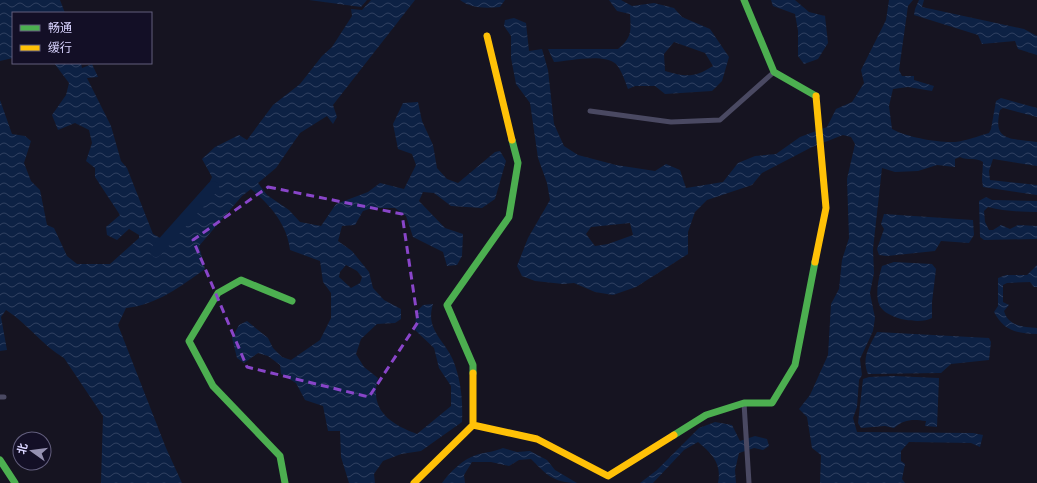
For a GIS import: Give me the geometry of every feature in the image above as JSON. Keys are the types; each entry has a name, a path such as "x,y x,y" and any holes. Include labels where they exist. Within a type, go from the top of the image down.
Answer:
{"street":[{"path":"473,425 537,439 608,476 706,415 744,403 772,403 795,365 826,208 816,95 774,72 744,0"},
{"path":"414,483 473,425 473,365 447,305 461,283 509,218 518,163 487,36"},
{"path":"590,111 670,122 720,120 774,72"},
{"path":"285,483 280,456 213,386 189,341 218,292 241,280 292,301"},
{"path":"744,403 749,483"},
{"path":"0,460 15,483"}],"highlighted area":[{"path":"268,187 402,214 418,322 369,397 247,367 193,240"}],"water":[{"path":"0,0 60,0 65,12 12,12 12,58 0,61"},
{"path":"309,0 367,0 361,7"},
{"path":"371,0 415,0 333,105 337,117 333,124 327,116 300,133 276,168 258,183 267,195 289,210 300,222 321,226 336,204 368,192 380,183 404,189 416,165 412,154 398,149 393,124 403,103 418,102 422,121 433,145 437,168 447,179 458,183 495,152 500,151 506,161 495,199 482,208 451,206 434,193 423,192 419,201 445,228 463,234 462,256 457,265 447,266 443,252 413,237 406,216 395,208 372,208 363,211 355,225 342,226 338,241 352,251 369,272 373,288 384,300 401,309 401,319 395,323 377,324 361,339 356,354 364,367 378,378 376,399 379,407 390,420 398,426 417,434 451,406 451,386 439,368 434,348 415,330 416,312 423,305 433,304 431,321 433,328 453,360 460,383 462,398 462,422 421,451 401,454 383,461 374,474 375,483 349,483 341,457 340,431 328,431 323,406 305,400 296,383 281,374 280,365 268,356 258,353 244,363 237,358 232,338 239,325 247,321 268,338 273,348 282,357 291,360 320,340 331,318 331,293 323,282 320,261 290,250 281,223 271,208 251,189 242,196 199,246 205,269 178,288 158,299 126,308 118,325 166,448 182,483 101,483 103,416 64,358 56,353 6,310 1,317 7,350 0,351 0,100 12,134 25,136 31,141 24,163 31,181 40,190 47,225 54,228 67,256 77,264 110,264 139,238 139,235 129,229 117,240 107,235 106,227 120,215 95,177 95,168 86,161 92,143 89,130 75,123 58,130 52,115 66,95 69,83 55,64 81,64 82,68 92,64 98,77 87,78 111,126 121,161 127,168 153,234 162,239 172,239 198,209 212,177 202,159 215,147 239,135 247,140 273,105 300,84 322,56 332,47 352,16 351,9 362,10","holes":["346,265 357,271 362,277 360,283 351,288 339,277 340,272"]},
{"path":"460,0 505,0 500,7 485,8 469,5"},
{"path":"609,0 621,0 632,6 654,3 674,8 682,17 710,29 729,57 722,81 712,91 665,94 655,86 635,86 628,89 620,70 616,64 611,61 595,58 554,62 548,49 618,49 626,41 630,34 631,25 630,14 617,11","holes":["674,42 705,53 713,66 700,73 684,75 665,71 664,54"]},
{"path":"771,0 795,0 809,12 825,16 828,43 818,59 804,64 798,56 798,31 795,14 773,6"},
{"path":"889,0 913,0 908,6 899,70 902,76 914,76 914,80 934,86 932,91 908,87 893,89 889,106 892,129 906,135 923,139 940,142 955,142 968,140 989,133 996,101 1001,98 1037,108 1037,117 1003,108 1000,110 998,121 1002,134 1006,137 1037,142 1037,166 993,159 989,171 990,180 1037,185 1037,195 983,187 983,162 978,160 960,157 955,159 955,167 937,165 918,171 895,172 882,168 873,249 874,273 870,293 875,318 873,331 860,359 862,375 859,380 857,407 853,418 857,432 973,433 983,435 980,447 971,443 909,442 901,451 901,461 905,464 902,479 905,483 820,483 821,455 812,448 807,417 799,409 810,395 828,355 831,304 839,289 842,260 849,238 847,179 855,144 851,137 843,135 812,147 762,173 752,185 707,200 695,212 688,232 688,254 636,287 613,295 595,292 574,283 563,284 535,281 522,276 517,266 528,238 550,200 547,183 538,158 530,103 516,84 511,58 511,36 504,26 505,20 514,18 526,23 529,51 542,49 548,70 554,124 564,146 578,155 616,165 655,171 666,164 680,170 686,188 723,182 738,163 755,156 776,154 800,137 827,127 836,109 852,102 864,83 861,70 886,20","holes":["630,223 633,235 608,244 595,246 586,234 591,227"]},
{"path":"919,0 924,0 922,7 1024,29 1037,36 1037,55 1018,49 1015,41 982,44 978,35 914,15"},
{"path":"986,197 992,200 1037,201 1037,212 1012,211 988,207 984,211 985,222 989,230 993,230 1001,225 1010,229 1018,225 1037,226 1037,239 984,240 980,237 979,201"},
{"path":"884,214 973,220 974,235 969,243 941,241 935,251 887,256 879,255 877,249 884,229 881,224"},
{"path":"894,262 932,264 936,269 932,302 932,318 911,321 895,317 882,309 877,295 882,266"},
{"path":"1037,265 1037,287 1034,287 1030,282 1007,283 1003,285 1003,302 1009,305 1004,311 1009,320 1017,325 1037,328 1037,334 1011,330 1002,323 994,312 998,306 998,278 1006,275 1027,275"},
{"path":"877,332 989,338 991,342 989,360 951,364 941,373 868,374 865,363 867,352"},
{"path":"893,376 939,378 937,427 925,426 926,421 913,420 905,421 894,428 885,426 861,428 858,423 863,379 869,377"},
{"path":"715,422 732,425 740,441 755,436 767,439 769,446 763,450 754,448 739,453 735,470 736,483 718,483 719,470 717,464 712,455 698,442 684,450 653,483 640,483 657,470 699,428"},
{"path":"503,448 517,452 530,451 547,460 555,470 577,483 569,483 551,477 531,459 519,460 509,466 491,462 472,462 464,475 465,483 442,483 453,470 471,457"}],"waterway":[{"path":"156,251 213,187"}],"traffic: fast":[{"path":"744,0 774,72 816,96"},
{"path":"473,373 473,365 447,305 509,217 518,163 512,140"},
{"path":"674,435 706,415 744,403 772,403 795,365 815,262"},
{"path":"285,483 280,456 213,386 189,341 218,293 241,280 292,301"},
{"path":"0,460 15,483"}],"traffic: slow":[{"path":"487,36 512,140"},
{"path":"815,262 826,208 816,96"},
{"path":"414,483 473,425 473,373"},
{"path":"473,425 537,439 608,476 674,435"}]}
